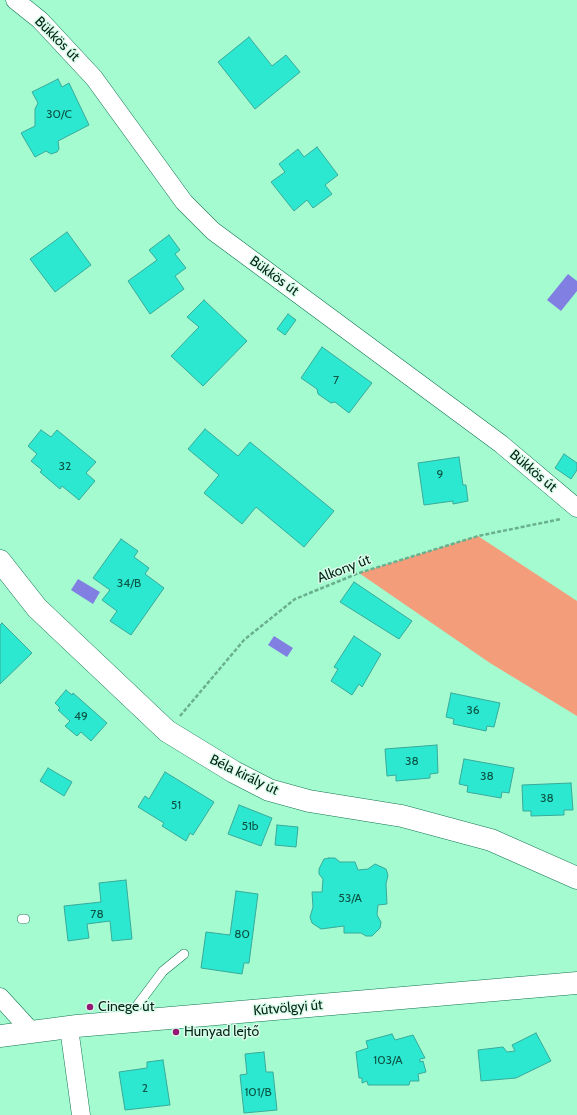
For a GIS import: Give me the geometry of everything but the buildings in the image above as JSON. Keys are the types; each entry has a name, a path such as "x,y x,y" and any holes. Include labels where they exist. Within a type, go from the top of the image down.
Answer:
{"street":[{"name":"Bükkös út","path":"15,0 40,20 94,78 184,202 213,231 501,444 571,513"},
{"name":"Béla király út","path":"0,561 37,608 167,731 202,754 269,790 310,801 402,816 491,840 577,878"},
{"name":"Kútvölgyi út","path":"0,1036 68,1028 577,983"},
{"path":"0,997 32,1032"},
{"path":"68,1028 81,1115"}],"lane":[{"path":"124,1024 163,971 184,954"}],"path":[{"name":"Alkony út","path":"167,731 244,640 295,599 359,573 478,536 571,513"}],"shaded area":[{"path":"568,274 577,281 577,291 561,311 547,300"},
{"path":"478,536 577,601 577,716 490,663 359,573"},
{"path":"78,579 100,592 93,604 71,590"},
{"path":"274,636 293,648 287,657 268,645"}],"place":[{"name":"Cinege út","path":"90,1007"},
{"name":"Hunyad lejtő","path":"176,1032"}]}
